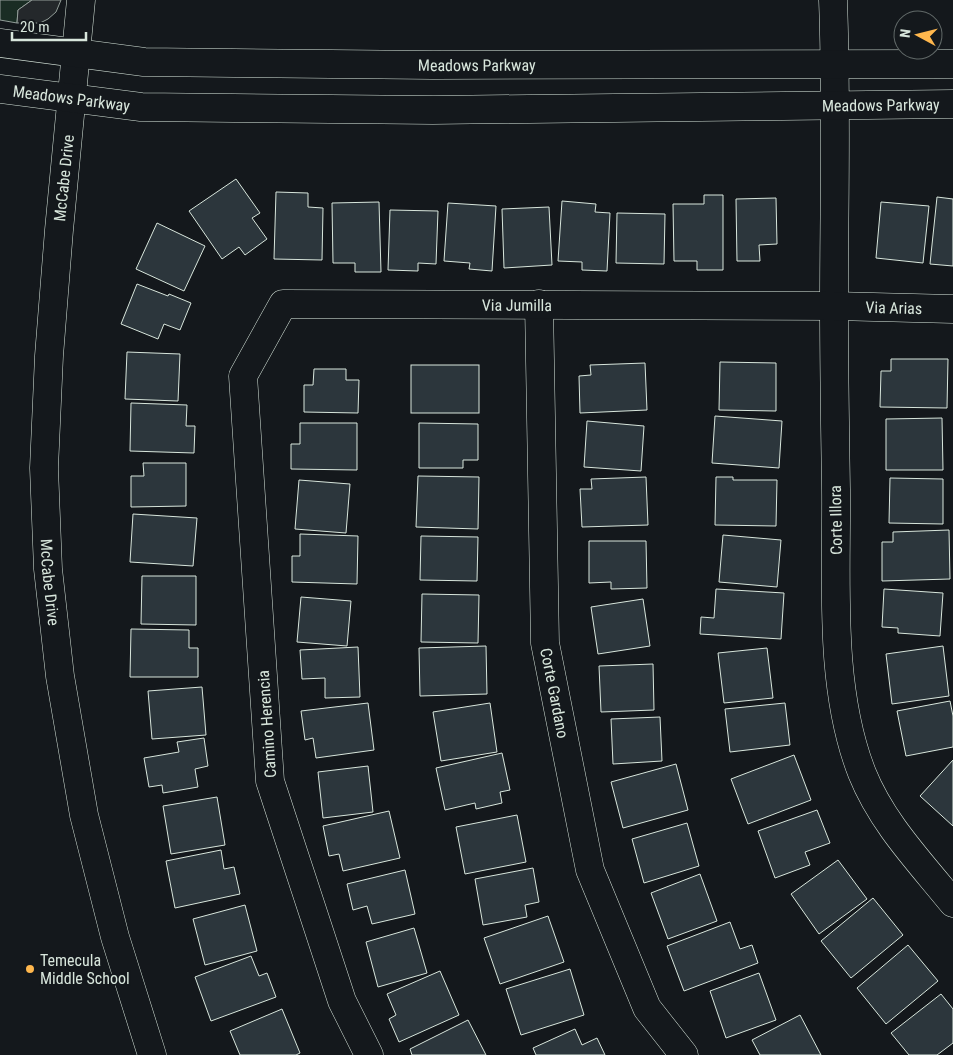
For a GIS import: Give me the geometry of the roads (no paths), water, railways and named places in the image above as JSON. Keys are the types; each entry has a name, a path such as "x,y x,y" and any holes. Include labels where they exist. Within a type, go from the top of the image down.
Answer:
{"street":[{"name":"McCabe Drive","path":"82,0 49,356 44,468 48,569 60,676 84,815 115,937 152,1055"},
{"name":"Corte Illora","path":"833,0 836,65 834,306 837,619 840,681 849,729 862,773 887,822 953,903"},
{"name":"Meadows Parkway","path":"0,43 144,62 243,64 953,64"},
{"name":"Meadows Parkway","path":"0,89 141,107 253,109 433,110 953,104"},
{"name":"Via Jumilla","path":"243,376 283,304 834,306"},
{"name":"Corte Gardano","path":"539,304 545,643 590,870 647,1008 684,1055"},
{"name":"Via Arias","path":"834,306 953,309"},
{"name":"Camino Herencia","path":"243,376 270,781 342,1001 369,1055"}],"place":[{"name":"Temecula Middle School","path":"30,969"}]}
